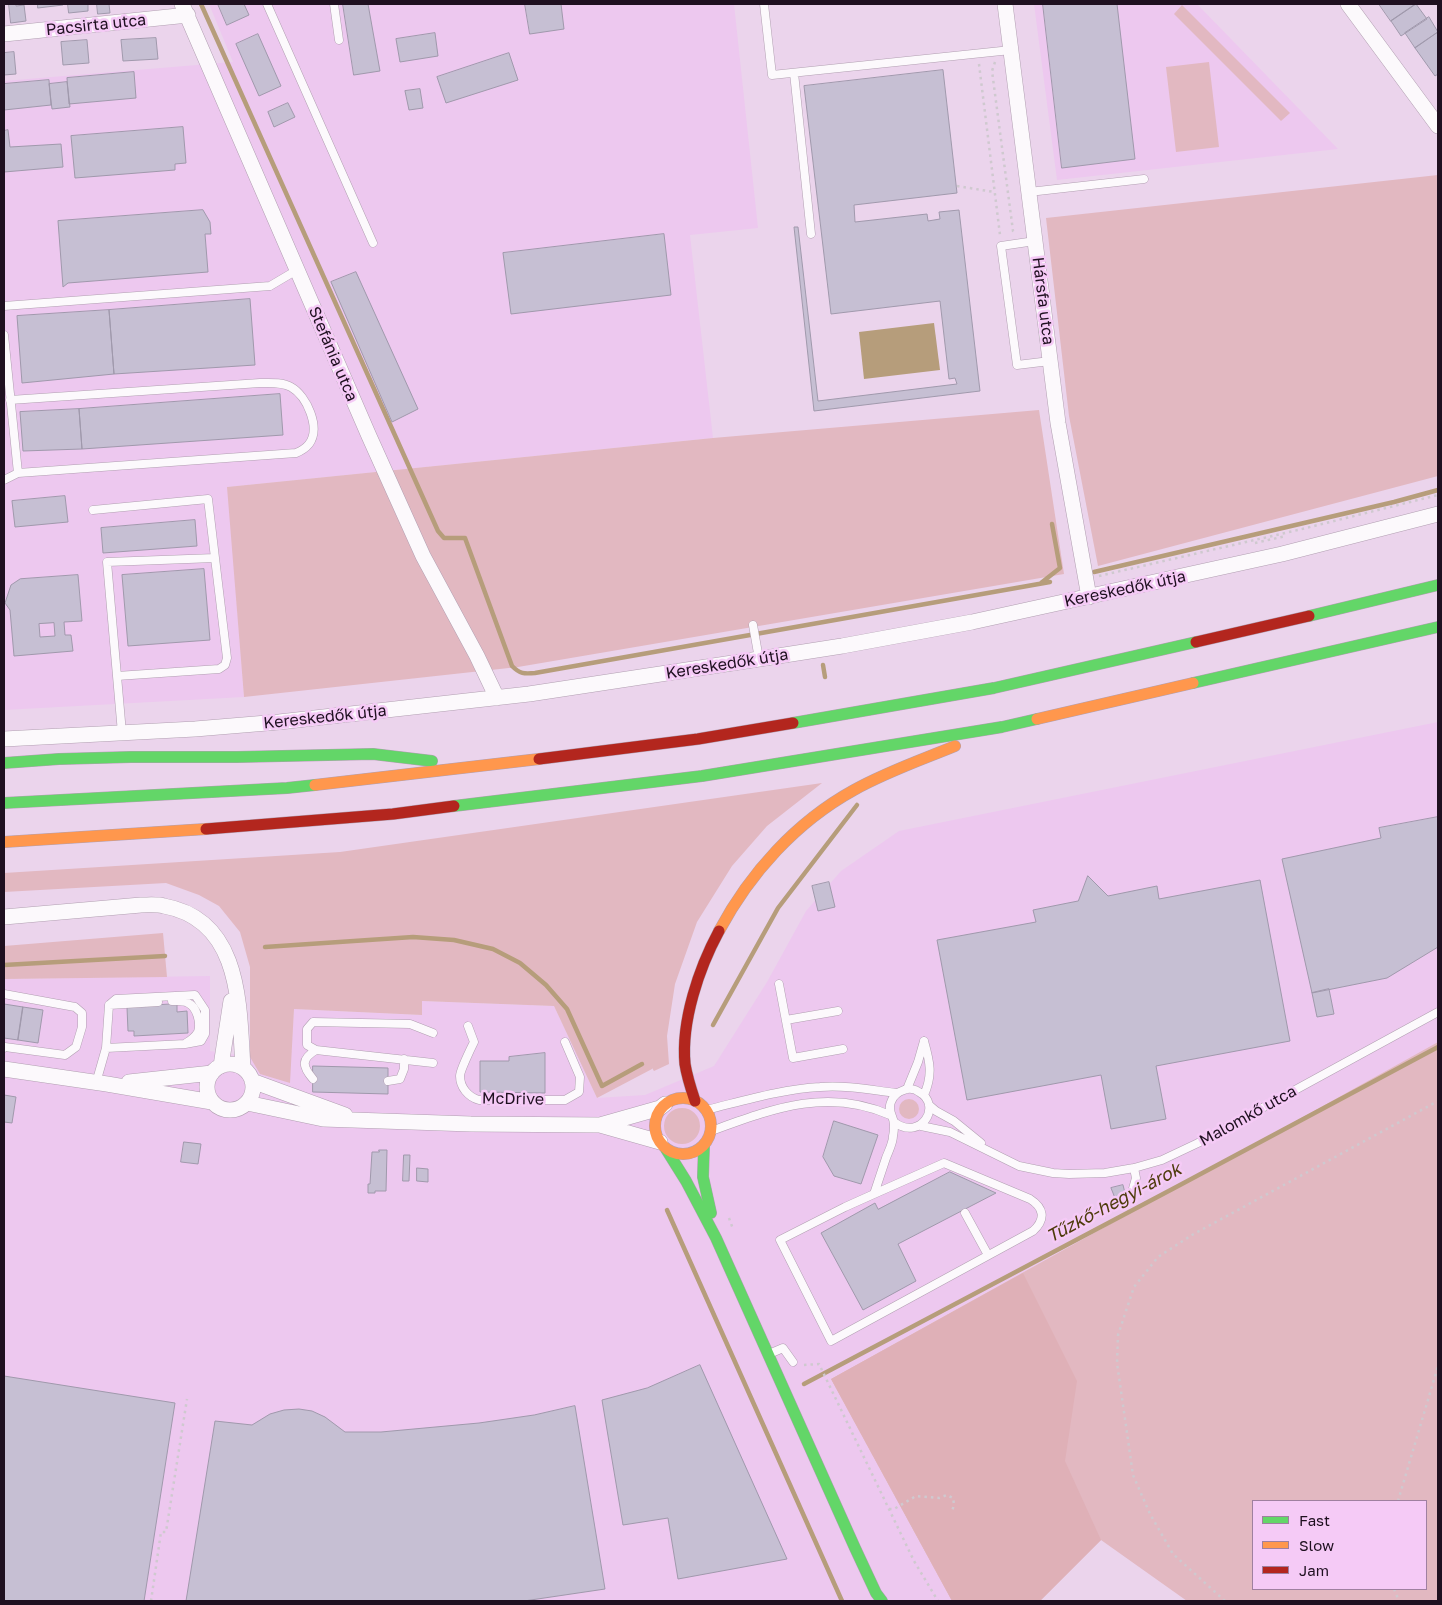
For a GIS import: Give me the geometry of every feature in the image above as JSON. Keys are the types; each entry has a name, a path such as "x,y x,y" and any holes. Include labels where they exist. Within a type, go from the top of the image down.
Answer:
{"main road":[{"path":"4,803 287,788 698,739 994,688 1438,585"},
{"path":"4,842 173,832 393,814 702,776 1002,727 1438,627"},
{"path":"696,1101 685,1063 685,1043 694,992 715,937 747,883 787,839 839,798 877,777 1002,727"},
{"path":"4,764 59,759 131,757 373,754 482,766"},
{"path":"716,1238 703,1178 704,1145 711,1131 711,1120 706,1110 696,1101 680,1098 672,1100 665,1104 658,1112 655,1122 656,1132 686,1181 716,1238 879,1599"},
{"path":"663,1145 676,1153 686,1154 696,1151 704,1145"}],"street":[{"name":"Hársfa utca","path":"1005,4 1005,50 1029,192 1030,241 1050,361 1058,423 1089,597"},
{"path":"1348,4 1438,126"},
{"name":"Pacsirta utca","path":"4,34 185,10"},
{"name":"Stefánia utca","path":"185,10 365,427 423,556 477,656 497,698"},
{"name":"Kereskedők útja","path":"4,739 195,730 497,698 842,646 963,624 1089,597 1282,554 1438,514"},
{"path":"4,917 141,905 163,905 185,912 201,920 215,934 230,962 234,977 240,1025 243,1068"},
{"path":"102,1083 216,1070 228,1064 236,1065 243,1068 249,1074 252,1081 253,1092 247,1103 236,1110 217,1107 208,1095 207,1088 208,1080 216,1070 230,1015 234,977"},
{"path":"4,1069 102,1083 212,1102"},
{"path":"252,1081 358,1120"},
{"path":"247,1103 323,1119 471,1124 600,1125 660,1108 665,1104"},
{"path":"600,1125 663,1145"}],"lane":[{"path":"267,4 373,243"},
{"path":"334,4 339,40"},
{"path":"764,4 772,75 1005,50"},
{"path":"794,72 811,234"},
{"path":"1029,192 1144,179"},
{"path":"1030,241 1001,246 1018,365 1050,361"},
{"path":"4,306 270,286 297,270"},
{"path":"4,335 18,473"},
{"path":"4,480 18,473 296,453 310,444 314,431 310,411 301,395 290,386 278,383 10,400"},
{"path":"93,510 208,499 228,658 225,665 219,669 117,676"},
{"path":"122,733 106,562 215,558"},
{"path":"753,625 759,659"},
{"path":"779,984 793,1058 843,1049"},
{"path":"4,994 75,1007 82,1013 82,1027 76,1047 65,1055 4,1048"},
{"path":"102,1083 109,1005 116,999 195,995 204,1010 205,1034 201,1041 185,1044 106,1048"},
{"path":"786,1020 838,1011"},
{"name":"Malomkő utca","path":"920,1126 950,1132 1019,1166 1053,1173 1105,1173 1134,1168 1162,1160 1198,1143 1438,1012"},
{"path":"433,1033 410,1024 313,1022 307,1029 307,1045 316,1050 433,1063"},
{"name":"McDrive","path":"468,1026 474,1042 459,1074 463,1087 471,1097 479,1100 565,1100 579,1092 580,1077 565,1042"},
{"path":"908,1089 924,1041 930,1061 930,1083 924,1095"},
{"path":"313,1079 306,1071 305,1062 308,1056 316,1050"},
{"path":"388,1081 400,1078 404,1069 404,1060"},
{"path":"706,1110 795,1090 819,1087 849,1087 896,1093 908,1089 917,1090 924,1095 929,1105 928,1117 920,1126 911,1129 902,1128 878,1110 861,1105 841,1102 808,1102 781,1107 711,1131"},
{"path":"874,1194 893,1138 890,1103 896,1093"},
{"name":"Malomkő utca","path":"929,1105 954,1120 988,1150"},
{"path":"893,1138 902,1128"},
{"path":"944,1164 1030,1199 1038,1204 1042,1215 1038,1226 1033,1231 831,1341 780,1240 844,1207 874,1194 944,1164"},
{"path":"1132,1192 1136,1178 1134,1168"},
{"path":"965,1213 988,1255"},
{"path":"768,1354 783,1348 793,1362"}],"path":[{"path":"1005,50 992,70 1012,231 1030,241"},
{"path":"978,53 1001,246"},
{"path":"957,186 994,192"},
{"path":"1086,578 1093,578 1438,496"},
{"path":"1225,1601 1173,1554 1150,1514 1133,1475 1117,1363 1118,1335 1134,1287 1158,1257 1192,1235 1438,1101"},
{"path":"793,1362 802,1365 819,1364 914,1561 938,1601"},
{"path":"1398,1500 1438,1366"},
{"path":"151,1601 161,1532 166,1532 187,1399"},
{"path":"888,1509 894,1509 916,1496 939,1498 947,1495 953,1498 952,1512"}],"shaded area":[{"path":"209,4 734,4 758,228 690,235 713,438 228,487 244,697 4,710 4,81 233,62"},
{"path":"1034,4 1197,4 1338,149 1057,180"},
{"path":"1182,5 1290,113 1281,121 1174,14"},
{"path":"1209,62 1219,147 1176,152 1166,67"},
{"path":"1438,175 1438,476 1098,566 1069,416 1046,218"},
{"path":"934,323 940,370 864,379 859,332"},
{"path":"1039,410 1064,574 518,667 244,697 227,487 713,438"},
{"path":"1438,722 1438,1042 831,1379 952,1601 4,1601 4,979 210,976 210,1051 250,1057 289,1082 294,1009 421,1015 422,1001 554,1006 597,1098 645,1095 714,1066 767,982 806,911 841,871 899,831"},
{"path":"822,783 767,826 732,866 697,922 675,984 667,1036 669,1064 654,1071 652,1068 597,1098 554,1006 422,1001 422,1015 294,1009 290,1083 260,1074 250,1057 250,967 240,932 219,906 199,895 166,883 4,892 4,873 340,852"},
{"path":"163,933 167,977 4,979 4,946"},
{"path":"1438,1042 1438,1601 1187,1601 1101,1540 1040,1601 952,1601 831,1379"},
{"path":"905,1099 913,1099 919,1105 919,1113 913,1119 905,1119 899,1113 899,1105"},
{"path":"682,1108 689,1109 695,1113 699,1119 699,1133 695,1139 689,1143 682,1144 675,1143 669,1139 665,1133 664,1126 665,1119 669,1113 675,1109"},
{"path":"1023,1273 1077,1381 1065,1461 1101,1540 1040,1601 952,1601 831,1379"}],"building":[{"path":"9,4 16,4 16,6 24,5 26,21 11,23"},
{"path":"38,4 63,4 63,5 38,8"},
{"path":"68,4 88,4 88,11 69,13"},
{"path":"97,4 109,4 110,13 98,14"},
{"path":"218,4 244,4 249,15 227,25"},
{"path":"343,4 368,4 380,71 354,75"},
{"path":"525,4 561,4 564,29 530,34"},
{"path":"1043,4 1117,4 1135,159 1062,168"},
{"path":"1379,4 1416,4 1391,21"},
{"path":"1416,4 1427,19 1401,36 1391,21"},
{"path":"1429,17 1438,32 1415,48 1405,33"},
{"path":"435,33 438,56 400,62 396,39"},
{"path":"1437,33 1438,74 1435,76 1415,48"},
{"path":"258,34 281,86 259,96 236,44"},
{"path":"156,38 158,59 123,61 121,40"},
{"path":"87,40 89,63 63,65 61,42"},
{"path":"14,52 16,74 4,75 4,53"},
{"path":"509,53 518,80 446,103 437,77"},
{"path":"943,70 957,193 854,205 855,222 927,214 928,221 940,219 939,212 959,210 980,391 814,411 794,227 798,227 818,401 957,384 955,378 949,379 940,301 831,314 804,86"},
{"path":"134,72 136,98 69,104 67,78"},
{"path":"49,80 51,105 4,110 4,84"},
{"path":"67,82 70,107 52,109 49,84"},
{"path":"420,89 423,108 409,110 405,91"},
{"path":"288,103 295,117 274,127 268,112"},
{"path":"183,127 186,163 175,164 175,170 75,178 71,136"},
{"path":"8,130 10,147 61,144 63,167 4,172 4,131"},
{"path":"203,210 210,222 211,234 205,234 208,272 68,283 63,287 58,221"},
{"path":"664,234 671,295 511,314 503,253"},
{"path":"356,272 418,409 392,422 331,282"},
{"path":"250,299 255,365 114,374 109,310"},
{"path":"109,310 114,374 22,383 17,316"},
{"path":"280,394 283,435 82,449 79,409"},
{"path":"79,409 82,449 23,451 20,412"},
{"path":"65,496 68,522 15,527 12,501"},
{"path":"195,520 197,546 103,553 101,528"},
{"path":"204,569 210,640 128,646 122,575"},
{"path":"78,575 82,621 64,622 65,635 71,635 73,651 14,656 10,610 5,603 11,585 20,579","holes":["54,623 55,636 40,637 39,624"]},
{"path":"1438,817 1438,947 1387,978 1312,993 1282,859 1381,838 1379,828"},
{"path":"1088,876 1108,896 1157,886 1159,899 1260,880 1290,1041 1156,1066 1166,1119 1111,1129 1101,1075 967,1100 937,940 1036,922 1033,910 1078,901"},
{"path":"829,882 835,907 818,911 812,886"},
{"path":"1329,989 1334,1014 1317,1017 1312,993"},
{"path":"4,1004 23,1007 18,1040 4,1038"},
{"path":"177,1004 177,1012 187,1011 188,1033 134,1036 134,1031 128,1031 127,1007"},
{"path":"23,1007 43,1010 38,1043 18,1040"},
{"path":"545,1053 545,1093 480,1092 480,1061 509,1061 509,1057"},
{"path":"313,1066 388,1068 388,1094 313,1092"},
{"path":"4,1095 16,1097 12,1123 4,1122"},
{"path":"834,1121 878,1135 861,1184 834,1176 823,1157"},
{"path":"184,1142 201,1144 198,1164 181,1162"},
{"path":"379,1150 387,1150 386,1191 368,1193 372,1152 379,1152"},
{"path":"404,1155 410,1155 409,1181 403,1181"},
{"path":"417,1168 428,1169 428,1182 417,1181"},
{"path":"950,1172 996,1193 898,1244 916,1281 863,1310 821,1233 875,1203 878,1209"},
{"path":"1123,1185 1125,1193 1115,1198 1111,1188"},
{"path":"700,1365 787,1559 678,1579 668,1518 623,1525 602,1400 647,1388"},
{"path":"4,1376 175,1403 144,1601 4,1601"},
{"path":"575,1406 605,1589 524,1601 186,1601 215,1421 252,1425 270,1414 284,1410 299,1409 312,1411 325,1417 345,1432 381,1432 479,1423 534,1415"}],"waterway":[{"path":"201,4 438,531 444,538 465,538 512,666 517,671 535,673 1050,582"},
{"path":"1094,572 1438,490"},
{"path":"1041,583 1060,568 1052,524"},
{"path":"823,665 825,677"},
{"path":"713,1025 778,908 857,805"},
{"path":"265,947 413,937 454,940 493,949 520,963 546,985 567,1009 602,1086 642,1064"},
{"path":"4,965 165,956"},
{"name":"Tűzkő-hegyi-árok","path":"804,1384 1438,1047"},
{"name":"Tűzkő-hegyi-árok","path":"667,1210 842,1601"}],"traffic: fast":[{"path":"1309,616 1438,585"},
{"path":"1193,683 1438,627"},
{"path":"793,723 994,688 1196,642"},
{"path":"454,806 702,776 1002,727 1037,719"},
{"path":"4,763 131,757 373,754 432,761"},
{"path":"4,803 315,785"},
{"path":"704,1145 703,1177 711,1213"},
{"path":"666,1149 686,1181 716,1238 855,1548 876,1593 882,1601"}],"traffic: slow":[{"path":"1037,719 1193,683"},
{"path":"719,931 731,910 760,869 794,833 813,817 854,790 891,772 955,746"},
{"path":"315,785 539,759"},
{"path":"4,842 206,829"},
{"path":"683,1098 694,1100 703,1106 709,1115 711,1126 709,1137 703,1146 694,1152 683,1154 672,1152 663,1146 657,1137 655,1126 657,1115 663,1106 672,1100 683,1098"}],"traffic: jam":[{"path":"1196,642 1309,616"},
{"path":"539,759 698,739 793,723"},
{"path":"206,829 393,814 454,806"},
{"path":"695,1101 685,1064 686,1030 698,978 719,931"}]}
